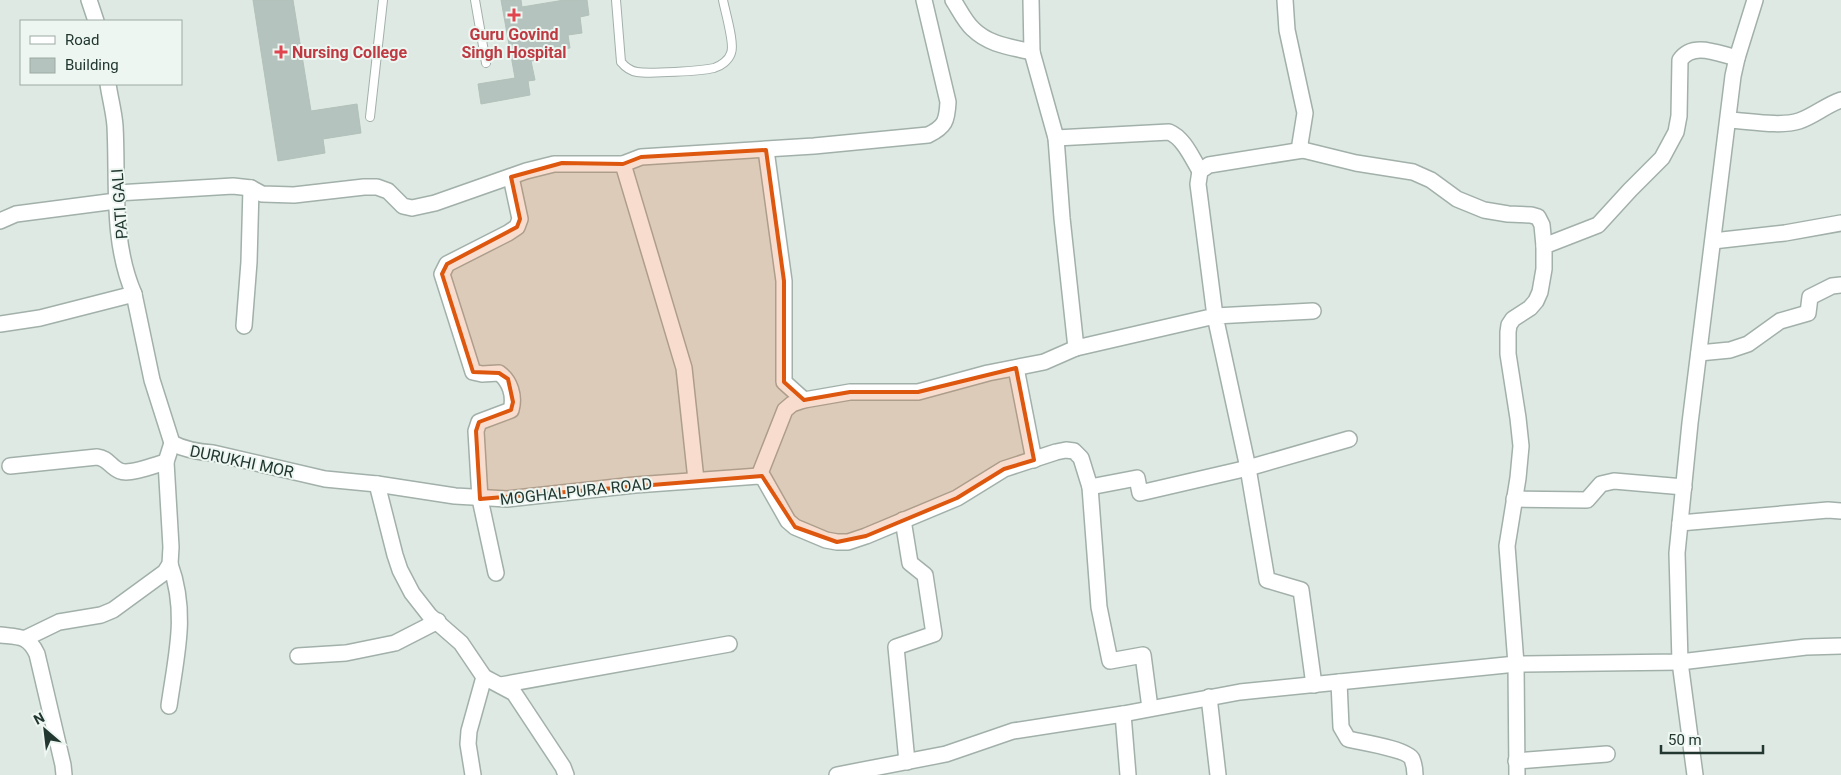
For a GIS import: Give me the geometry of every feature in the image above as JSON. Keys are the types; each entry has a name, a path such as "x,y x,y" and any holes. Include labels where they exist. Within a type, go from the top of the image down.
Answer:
{"street":[{"path":"89,0 96,20"},
{"path":"0,221 16,214 116,197 233,186 251,188 262,194 294,195 364,186 377,187 388,192 403,206 412,208 435,204 526,171 562,163 590,165 623,164 641,157 766,150 928,135 937,131 944,124 948,102 924,0"},
{"path":"952,0 972,29 986,39 1032,52"},
{"path":"1031,0 1032,52 1056,138 1062,218 1076,348"},
{"path":"1285,0 1287,30 1305,113 1300,144 1303,150"},
{"path":"1696,775 1680,662 1677,553 1699,353 1728,120 1737,58 1755,0"},
{"path":"1544,246 1598,225 1662,158 1676,132 1679,116 1680,60 1684,54 1691,50 1701,49 1737,58"},
{"name":"PATI GALI","path":"108,85 115,124 116,197 122,253 141,323"},
{"path":"1728,120 1778,123 1797,122 1841,100"},
{"path":"1056,138 1169,132 1175,135 1181,142 1200,171 1198,184 1215,316 1248,468 1267,580 1301,590 1314,685"},
{"path":"766,150 784,281 784,382 804,400"},
{"path":"1200,171 1209,165 1303,150 1356,163 1413,172 1431,180 1457,199 1484,210 1538,217 1542,225 1544,246 1544,269 1540,292 1530,308 1513,318 1508,332 1508,354 1521,446 1507,546 1516,664 1516,768 1607,754"},
{"path":"623,164 684,368 696,480"},
{"path":"496,573 480,499 476,431 479,422 511,410 513,402 508,379 499,372 482,374 472,372 442,274 446,264 517,227 520,219 511,177"},
{"path":"244,326 249,262 251,188"},
{"path":"1713,241 1785,233 1841,223"},
{"path":"1699,353 1730,350 1748,344 1780,321 1808,313 1810,297 1832,286 1841,285"},
{"path":"0,324 40,318 134,294"},
{"path":"1150,708 1143,655 1110,661 1099,607 1090,486 1080,458 1074,452 1066,450 1056,452 1004,470 956,498 848,542 826,540 795,527 788,521 763,477 752,476 785,410 792,404 804,400 850,392 918,392 988,373 1044,362 1076,348 1215,316 1313,311"},
{"name":"DURUKHI MOR","path":"141,323 152,380 172,443 195,452 213,454 326,479 377,484"},
{"path":"1016,368 1034,460"},
{"path":"1090,486 1137,478 1140,493 1248,468 1349,439"},
{"path":"169,706 181,607 176,581 170,564 171,547 166,462 172,443"},
{"path":"10,466 96,457 104,458 118,470 126,472 166,462"},
{"name":"MOGHALPURA ROAD","path":"377,484 480,499 507,500 635,485 752,476"},
{"path":"1514,499 1587,500 1601,484 1614,481 1684,486"},
{"path":"377,484 400,570 412,593 430,616 461,643 484,677 514,693 559,760 566,775"},
{"path":"1680,523 1828,510 1841,511"},
{"path":"903,520 910,563 925,575 934,634 896,647 907,762"},
{"path":"26,638 46,626 59,622 101,616 165,572 170,564"},
{"path":"298,656 346,653 395,643 438,621"},
{"path":"0,634 26,638 32,643 37,654 64,775"},
{"path":"501,685 729,644"},
{"path":"837,775 946,754 1013,731 1123,714 1209,697 1516,664 1680,662 1806,647 1841,646"},
{"path":"473,775 468,744 469,731 484,677"},
{"path":"1339,682 1341,727 1348,739 1388,747 1409,755 1412,759 1415,775"},
{"path":"1209,697 1218,775"},
{"path":"1123,714 1128,775"}],"lane":[{"path":"370,117 384,0"},
{"path":"475,0 486,63"},
{"path":"616,0 621,62 627,69 638,72 698,70 716,67 726,62 732,54 732,46 723,0"}],"highlighted area":[{"path":"766,150 784,281 784,382 804,400 850,392 918,392 1016,368 1034,460 1004,469 957,498 866,536 837,542 795,527 762,476 480,499 476,431 479,422 511,410 513,402 508,379 499,373 473,372 442,274 447,264 517,227 520,219 511,177 562,163 623,164 641,157"}],"building":[{"name":"Nursing College","path":"253,0 293,0 311,111 357,104 361,133 323,139 325,153 278,161"},
{"path":"501,0 521,0 522,7 564,0 587,0 589,15 580,17 582,33 568,35 570,48 546,52 547,58 531,61 535,80 528,81 530,95 481,104 478,84 515,78"}],"place":[{"name":"Guru Govind Singh Hospital","path":"514,15"},
{"name":"Nursing College","path":"281,52"}]}
